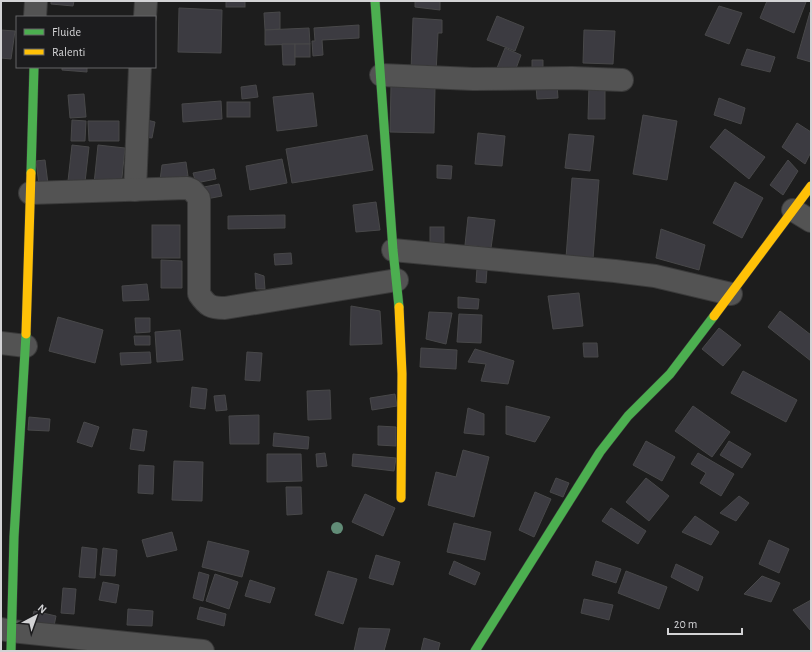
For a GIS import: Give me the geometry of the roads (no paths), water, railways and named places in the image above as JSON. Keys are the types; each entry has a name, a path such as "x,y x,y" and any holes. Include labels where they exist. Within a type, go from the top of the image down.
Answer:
{"street":[{"path":"35,16 36,1"},
{"path":"145,16 146,1"},
{"path":"375,1 393,250 397,280 402,387 401,498"},
{"path":"34,68 26,346 8,637 203,651"},
{"path":"135,190 140,68"},
{"path":"381,75 473,79 572,78 622,80"},
{"path":"475,651 600,452 628,416 670,374 731,294 802,216 811,186"},
{"path":"30,193 187,188 192,190 199,198 199,294 205,303 213,308 225,308 397,280"},
{"path":"393,250 655,276 731,294"},
{"path":"1,343 26,346"}]}
